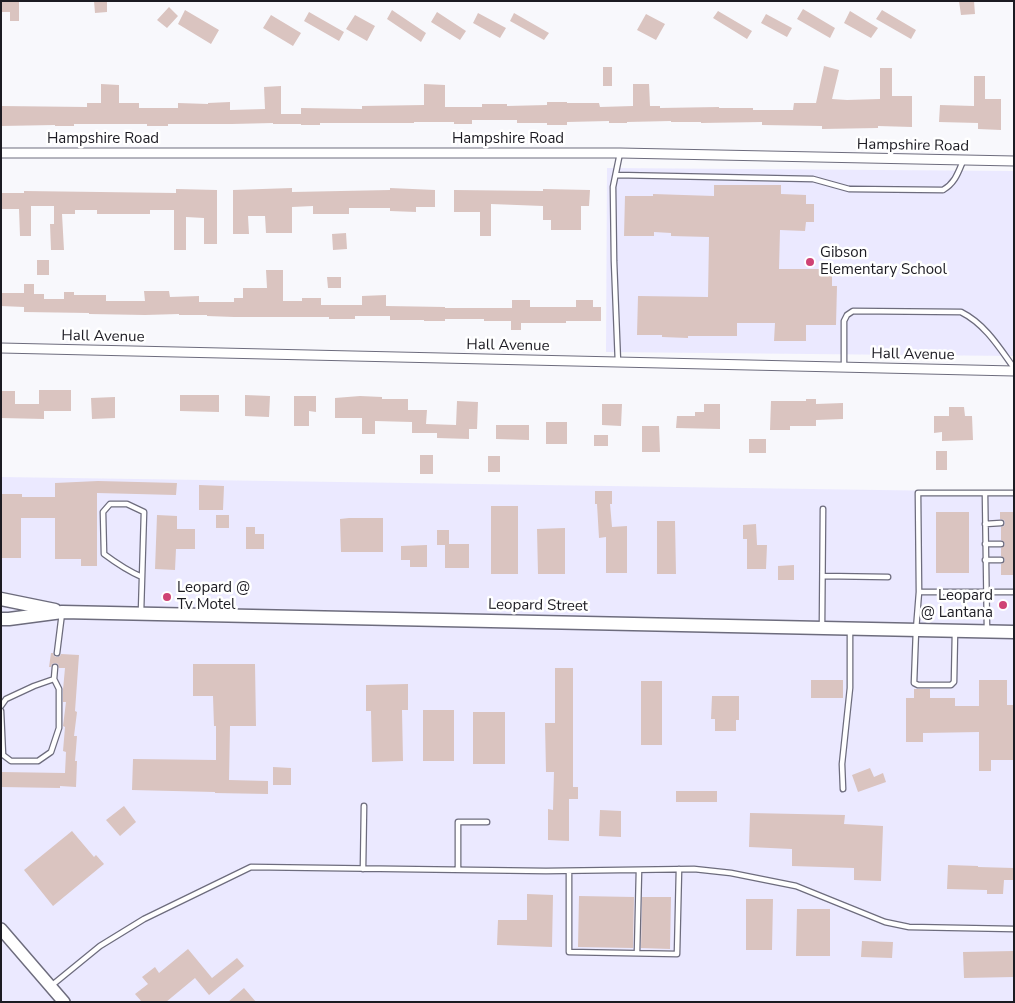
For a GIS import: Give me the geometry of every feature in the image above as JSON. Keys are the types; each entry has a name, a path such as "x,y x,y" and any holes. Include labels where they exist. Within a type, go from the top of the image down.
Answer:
{"main road":[{"name":"Leopard Street","path":"1,599 62,612"},
{"name":"Leopard Street","path":"1,619 62,612 142,613 1014,632"}],"street":[{"name":"Hampshire Road","path":"1,153 620,153 1014,162"},
{"name":"Hall Avenue","path":"1,348 618,363 1014,370"},
{"path":"1,929 64,1002"}],"lane":[{"path":"618,363 613,187 620,153"},
{"path":"616,175 813,179 849,189 943,190 956,179 963,160"},
{"path":"844,367 844,320 847,315 854,311 961,312 971,317 995,341 1014,370"},
{"path":"955,631 954,682 951,685 918,685 914,683 918,592 918,493 1014,493"},
{"path":"985,493 987,632"},
{"path":"142,578 104,554 103,512 110,504 127,504 144,512 142,613"},
{"path":"822,628 823,509"},
{"path":"985,524 1000,523"},
{"path":"985,544 1001,544"},
{"path":"985,560 1001,560"},
{"path":"823,576 888,577"},
{"path":"918,592 1014,592"},
{"path":"57,653 62,612"},
{"path":"843,789 842,764 850,688 850,629"},
{"path":"1,711 3,755 11,761 38,761 51,752 59,728 59,689 54,679 55,667"},
{"path":"1,706 6,699 54,679"},
{"path":"363,869 364,806"},
{"path":"458,870 458,822 487,822"},
{"path":"50,986 100,946 144,919 251,867 570,871 694,869 731,873 796,886 885,922 909,927 1014,929"},
{"path":"637,953 639,870"},
{"path":"570,871 569,952 677,954 679,870"}],"shaded area":[{"name":"Gibson Elementary School","path":"607,168 1014,171 1014,356 606,352"},
{"path":"1,477 1014,492 1014,1002 1,1002"}],"building":[{"path":"1,1 19,1 19,21 10,21 10,12 1,12"},
{"path":"94,1 107,1 107,12 95,13"},
{"path":"959,1 974,1 975,14 961,15"},
{"path":"169,7 178,16 167,28 157,20"},
{"path":"803,9 835,28 830,38 797,19"},
{"path":"185,10 219,30 211,44 178,24"},
{"path":"392,10 426,33 421,42 387,19"},
{"path":"882,10 916,30 911,39 876,19"},
{"path":"718,11 752,31 747,39 713,18"},
{"path":"850,11 878,28 871,38 844,23"},
{"path":"309,12 344,32 339,41 304,21"},
{"path":"437,12 466,31 460,40 431,22"},
{"path":"478,13 506,28 500,38 473,23"},
{"path":"514,13 549,33 544,40 510,21"},
{"path":"646,14 665,24 656,40 637,30"},
{"path":"766,14 792,28 787,37 761,23"},
{"path":"271,15 301,33 293,46 263,28"},
{"path":"355,15 375,26 367,41 346,29"},
{"path":"824,66 839,70 832,99 847,100 880,99 880,68 892,68 892,96 912,96 912,127 878,126 878,128 822,129 822,126 762,125 762,122 701,123 671,121 627,123 609,123 609,121 567,122 567,125 547,125 547,123 517,123 517,120 472,120 472,124 414,122 320,123 320,125 273,123 168,124 168,126 147,126 147,124 74,124 74,126 1,126 1,106 87,107 87,103 101,103 101,84 119,85 119,103 139,103 139,108 178,108 178,103 208,104 230,102 230,110 265,109 264,87 281,86 281,114 301,114 301,108 362,109 362,106 424,105 424,84 445,85 445,107 482,107 482,104 507,104 507,106 547,105 547,102 599,103 600,107 633,106 633,84 649,84 650,106 660,106 660,108 719,107 753,108 753,110 793,110 794,103 816,103"},
{"path":"603,67 612,67 612,86 603,86"},
{"path":"974,76 985,76 985,99 1001,99 1001,130 978,129 978,123 939,122 940,105 974,106"},
{"path":"714,185 781,185 781,194 806,195 806,204 814,204 814,222 806,222 805,231 780,230 779,269 832,269 832,286 837,286 836,325 806,325 806,341 774,341 775,323 737,323 737,336 688,336 688,338 637,335 638,296 708,297 709,237 671,236 671,233 654,232 654,236 624,236 625,196 653,196 653,194 714,196"},
{"path":"292,188 292,192 390,190 390,188 435,190 435,207 416,207 416,212 390,211 390,208 349,208 349,214 313,214 313,206 292,207 292,233 266,233 265,216 248,216 249,234 233,234 233,190"},
{"path":"176,189 217,190 217,244 204,244 204,218 186,217 186,250 174,250 174,210 150,210 150,214 97,214 97,210 75,210 75,214 62,214 64,250 51,250 50,224 54,224 54,206 31,206 31,236 20,236 19,209 1,209 1,193 24,193 24,191 176,193"},
{"path":"543,189 590,190 589,206 581,206 581,230 551,230 551,220 543,220 543,206 491,204 491,236 480,236 480,212 454,212 454,190 543,191"},
{"path":"346,233 347,249 333,250 332,234"},
{"path":"37,260 49,260 49,275 37,275"},
{"path":"266,270 283,270 283,301 321,298 321,305 362,305 362,296 386,295 386,306 512,308 512,300 530,300 530,307 576,307 576,300 593,300 593,307 601,307 601,321 521,323 521,330 511,330 511,321 484,321 484,319 424,321 390,320 390,316 355,316 355,319 329,319 329,317 89,314 24,312 24,307 1,306 1,293 24,293 24,284 34,284 34,294 44,294 44,299 64,299 64,292 74,292 74,295 106,295 106,301 145,301 144,291 169,291 170,297 199,296 199,302 234,302 234,298 243,298 243,288 267,288"},
{"path":"327,277 341,277 341,288 328,288"},
{"path":"39,390 71,390 71,411 44,411 44,419 1,418 1,391 15,391 15,404 39,404"},
{"path":"180,395 219,395 219,412 180,411"},
{"path":"245,395 270,396 269,417 245,416"},
{"path":"294,396 316,396 316,412 309,411 309,426 294,426"},
{"path":"115,397 115,418 92,419 91,398"},
{"path":"382,397 382,399 408,399 408,410 427,410 426,424 456,425 457,401 478,402 477,429 469,429 469,439 437,438 437,433 412,433 412,422 375,421 375,434 362,434 362,418 335,418 335,398"},
{"path":"806,399 816,399 816,404 843,403 843,419 816,420 816,426 790,426 790,430 770,430 771,401 806,401"},
{"path":"602,404 622,404 621,426 602,425"},
{"path":"704,404 720,404 720,429 676,428 677,416 695,416 695,412 704,412"},
{"path":"949,407 964,407 965,416 972,416 973,440 942,441 942,432 934,433 934,416 949,416"},
{"path":"546,422 567,422 567,444 546,444"},
{"path":"496,425 529,425 529,440 496,439"},
{"path":"642,426 659,426 660,452 642,452"},
{"path":"594,435 608,435 608,446 594,446"},
{"path":"749,439 766,439 766,453 749,453"},
{"path":"936,451 947,451 947,470 936,470"},
{"path":"420,455 433,455 433,474 420,474"},
{"path":"488,456 500,456 500,472 488,472"},
{"path":"98,481 177,483 176,495 97,493 97,566 81,566 81,559 55,559 55,518 21,518 21,558 1,558 1,494 22,494 22,497 55,497 55,483"},
{"path":"199,485 224,486 223,510 199,510"},
{"path":"595,491 612,491 612,504 610,504 612,527 627,526 627,573 606,573 606,537 599,538"},
{"path":"491,506 518,506 518,574 491,574"},
{"path":"936,512 969,512 969,573 936,573"},
{"path":"1000,512 1014,512 1014,575 1001,575 1001,564 1005,560 1001,556 1001,548 1005,544 1001,540 1001,527 1005,523 1004,520 1000,519"},
{"path":"157,515 177,516 177,529 195,529 195,549 176,549 175,570 155,569"},
{"path":"216,515 229,515 229,528 216,528"},
{"path":"383,518 383,552 341,552 340,519"},
{"path":"657,521 675,521 676,574 657,574"},
{"path":"756,524 757,545 767,545 766,569 747,569 747,539 743,539 743,525"},
{"path":"246,527 255,527 255,534 264,534 264,549 246,549"},
{"path":"565,528 565,574 538,574 537,529"},
{"path":"437,530 449,530 449,544 469,544 469,568 445,568 445,545 437,545"},
{"path":"427,545 427,567 410,567 410,560 401,560 401,546"},
{"path":"794,565 794,580 778,580 778,566"},
{"path":"51,653 57,657 61,654 79,655 75,711 77,712 74,736 77,736 75,761 77,761 76,787 1,787 1,772 65,773 66,752 63,751 65,727 63,726 66,702 63,702 63,690 65,668 59,668 58,664 55,663 49,667"},
{"path":"193,664 255,664 256,726 230,726 229,780 268,781 268,794 132,790 133,759 216,760 216,726 214,726 213,696 193,696"},
{"path":"555,668 573,668 573,787 578,787 578,799 569,799 569,841 548,840 548,809 553,810 554,772 546,772 545,723 555,723"},
{"path":"811,680 843,680 843,698 811,698"},
{"path":"979,680 1007,680 1007,705 1014,705 1014,760 991,760 991,771 979,771 979,732 923,733 923,742 906,742 906,698 914,698 914,689 930,689 930,698 955,698 955,706 979,706"},
{"path":"641,681 662,681 662,745 641,745"},
{"path":"408,684 408,710 402,710 403,761 372,762 371,711 366,711 366,685"},
{"path":"712,696 739,696 739,720 736,720 736,731 715,731 715,719 711,719"},
{"path":"423,710 454,710 454,761 423,761"},
{"path":"473,712 505,712 505,764 473,764"},
{"path":"273,767 291,768 291,785 273,785"},
{"path":"870,768 874,777 883,773 886,782 858,792 852,775"},
{"path":"676,791 717,791 717,802 676,802"},
{"path":"124,806 136,822 120,836 106,820"},
{"path":"600,810 621,811 621,837 599,836"},
{"path":"750,813 845,815 844,824 883,826 881,881 854,880 854,868 792,866 792,849 749,847"},
{"path":"72,831 94,857 96,855 104,864 53,906 24,870"},
{"path":"948,865 1014,868 1014,880 1004,880 1003,894 987,894 987,890 947,889"},
{"path":"527,894 553,895 552,947 497,945 498,920 527,920"},
{"path":"579,896 634,897 633,948 578,947"},
{"path":"642,897 671,897 670,949 641,948"},
{"path":"746,899 773,899 772,950 746,950"},
{"path":"797,909 830,909 830,956 796,956"},
{"path":"862,941 893,942 892,958 861,957"},
{"path":"188,949 212,978 237,958 244,966 209,995 195,978 166,1002 142,1002 135,994 148,984 142,977 155,967 159,973"},
{"path":"1014,951 1014,977 964,978 963,952"},
{"path":"244,988 256,1002 228,1002"}],"place":[{"name":"Gibson Elementary School","path":"810,262"},
{"name":"Leopard @ Tv Motel","path":"167,597"},
{"name":"Leopard @ Lantana","path":"1003,605"}]}
